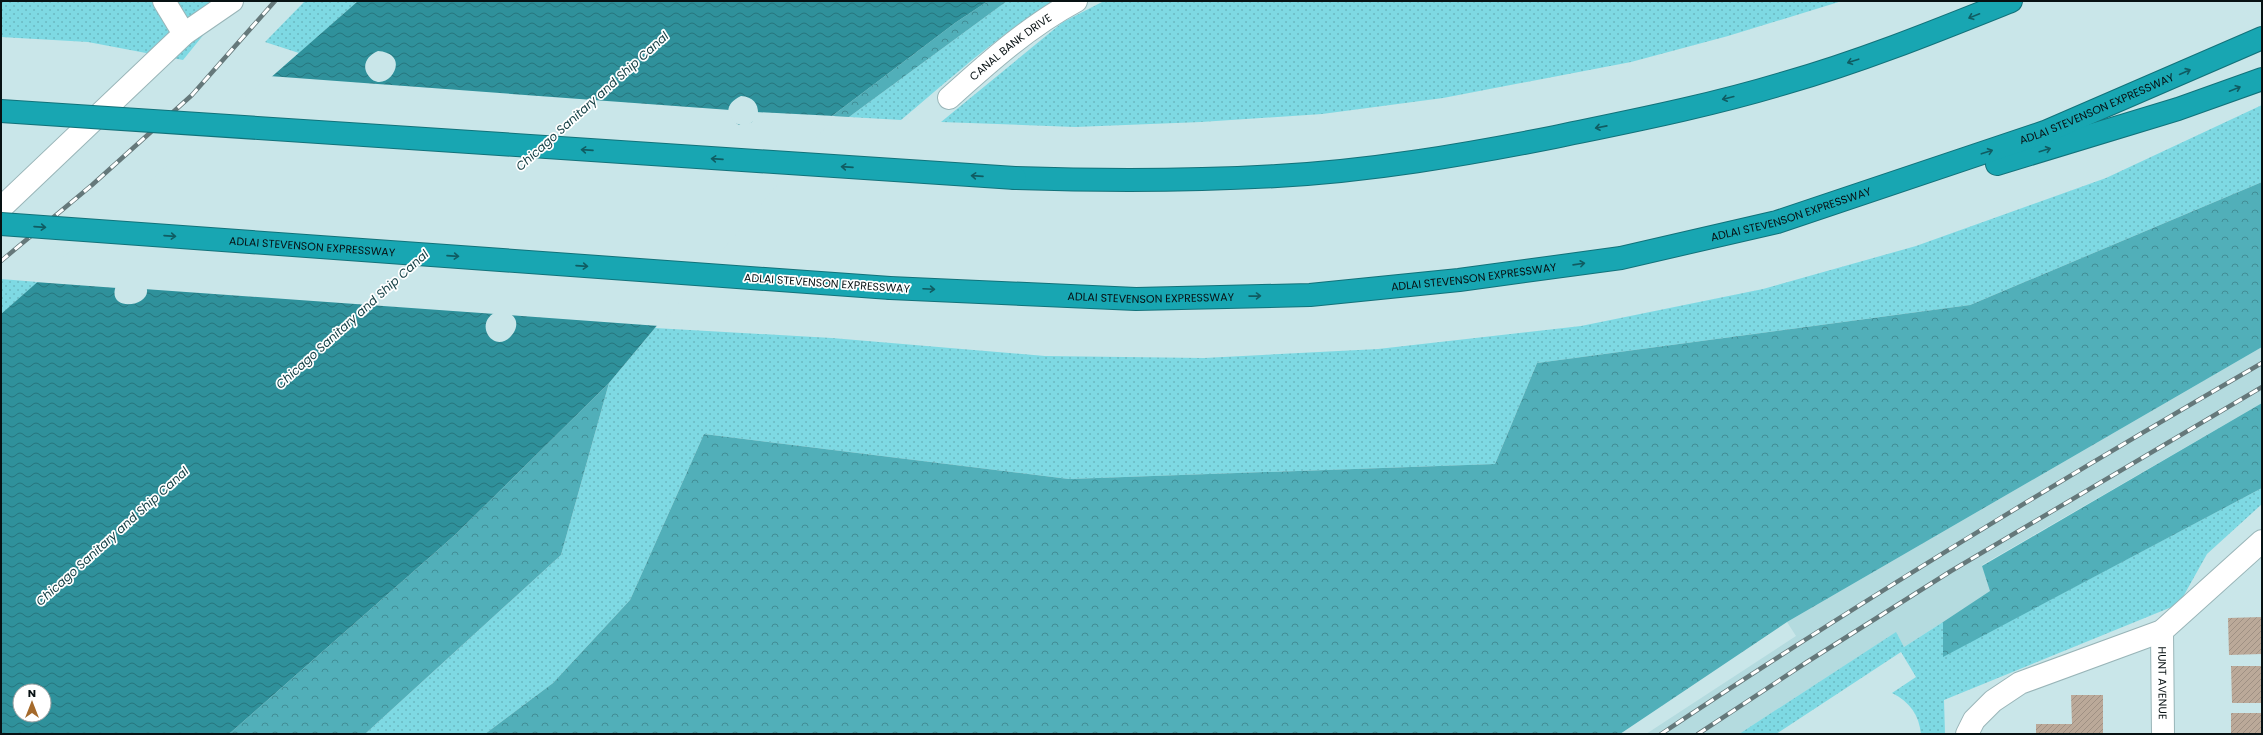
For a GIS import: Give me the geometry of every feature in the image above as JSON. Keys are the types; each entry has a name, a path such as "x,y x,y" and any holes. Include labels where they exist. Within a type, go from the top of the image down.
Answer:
{"highway":[{"path":"1,111 1016,178 1134,182 1278,176 1392,164 1506,146 1663,115 1784,83 1912,41 2011,1"},
{"name":"ADLAI STEVENSON EXPRESSWAY","path":"1,224 890,288 1136,299 1310,295 1459,280 1621,258 1778,222 2046,132 2262,38"},
{"path":"1778,222 1985,168 2178,109 2262,79"}],"street":[{"path":"164,1 184,34"},
{"path":"1,208 184,34 232,1"},
{"name":"CANAL BANK DRIVE","path":"949,98 983,68 1053,13 1076,1"},
{"path":"1967,734 1974,720 1993,701 2020,683 2162,631 2262,541"},
{"name":"HUNT AVENUE","path":"2162,631 2163,734"}],"shaded area":[{"path":"1,1 231,1 183,60 88,42 1,37"},
{"path":"305,1 358,1 299,53 265,42"},
{"path":"1007,1 1054,1 994,42 901,120 849,117"},
{"path":"1104,1 1842,1 1728,36 1631,62 1443,98 1322,114 1201,122 1075,127 941,122 1063,22"},
{"path":"2262,105 2262,182 1970,305 1537,363 1495,464 1069,479 704,434 630,600 553,683 485,734 365,734 561,555 609,383 655,328 832,338 1045,356 1204,358 1378,349 1581,326 1763,289 1916,246 2106,178"},
{"path":"1,279 38,282 1,314"},
{"path":"2262,347 2262,403 1982,565 1991,591 1904,647 1895,633 1739,734 1646,734 1796,636 1787,622"},
{"path":"2262,488 2262,504 2207,554 2179,604 1944,700 1945,734 1921,734 1916,715 1909,705 1892,693 1916,677 1901,652 1776,734 1739,734 1896,632 1904,647 1943,622 1943,656"}],"green space":[{"path":"988,1 1007,1 849,117 832,116 955,23"},
{"path":"2262,182 2262,347 1787,622 1620,734 485,734 553,683 630,600 704,434 1069,479 1495,464 1537,363 1970,305"},
{"path":"609,383 561,555 365,734 229,734 456,534"},
{"path":"2262,403 2262,488 1943,657 1943,622 1990,591 1982,566"}],"water":[{"name":"Chicago Sanitary and Ship Canal","path":"358,1 988,1 955,23 832,116 609,383 456,534 229,734 1,734 1,314","holes":["378,51 389,54 395,59 396,66 388,79 382,82 375,81 368,75 365,68 365,64 371,55","741,96 749,98 755,102 758,108 758,117 746,127 732,122 728,111 733,101","136,275 146,286 147,294 141,300 133,304 124,304 117,300 115,291 120,278","498,311 509,314 515,319 516,326 514,333 502,342 495,341 486,331 487,320"]}],"pier":[{"path":"269,76 730,110 730,115 733,121 739,125 746,125 752,122 756,112 835,116 659,326 508,315 506,313 495,314 144,289 141,282 135,277 128,277 121,280 117,288 35,282"}],"building":[{"path":"2262,617 2262,654 2229,655 2228,618"},
{"path":"2231,666 2262,666 2262,703 2232,703"},
{"path":"2071,695 2103,695 2103,734 2036,734 2036,724 2072,724"},
{"path":"2231,713 2262,713 2262,734 2231,734"}],"railway":[{"path":"1,261 92,185 192,95 275,1"},
{"path":"1661,734 1809,637 1958,544 2110,452 2262,363"},
{"path":"1698,734 1807,662 1951,571 2262,387"}]}
